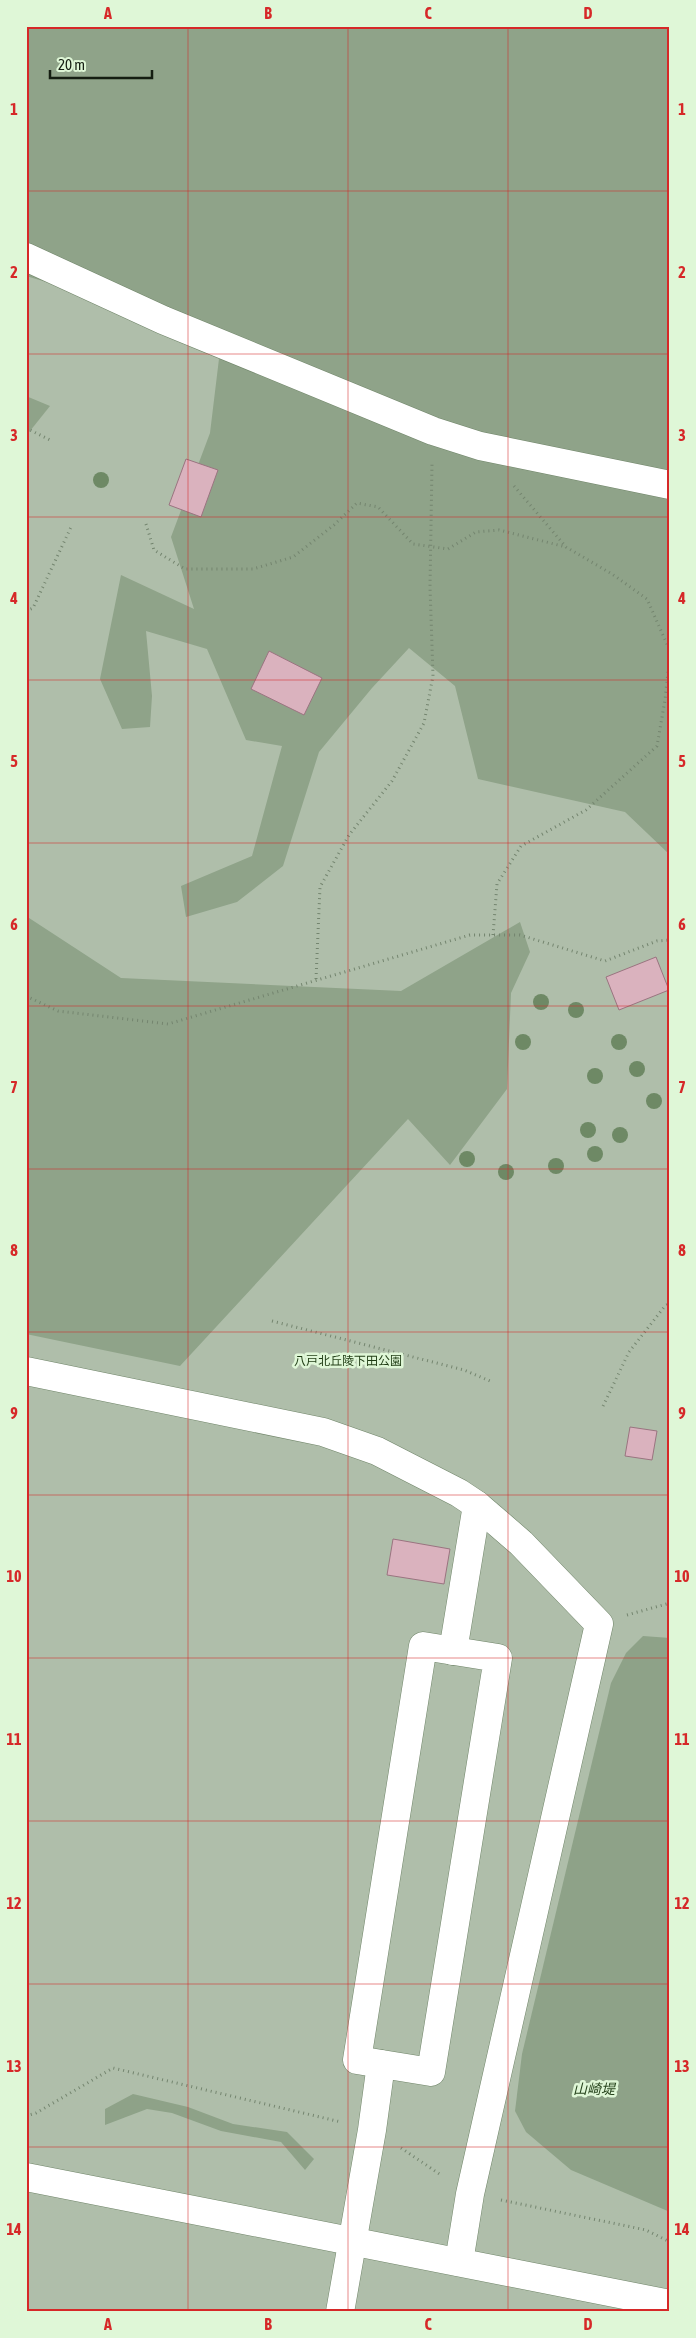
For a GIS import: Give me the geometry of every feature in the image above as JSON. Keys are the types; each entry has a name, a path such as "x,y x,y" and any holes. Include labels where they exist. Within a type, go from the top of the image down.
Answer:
{"street":[{"path":"26,257 163,320 433,431 480,446 670,485"},
{"path":"26,1372 323,1432 378,1451 459,1493 478,1505 520,1543 599,1624 470,2194 459,2262"},
{"path":"453,1651 478,1505"},
{"path":"423,1646 498,1658 431,2072 381,2064 357,2060 423,1646"},
{"path":"340,2312 381,2064"},
{"path":"26,2177 670,2304"}],"path":[{"path":"26,428 50,440"},
{"path":"316,979 320,887 348,836 392,781 424,722 433,676 431,547 433,431"},
{"path":"511,482 566,547"},
{"path":"146,524 154,550 185,569 253,569 293,557 334,525 357,503 378,507 413,544 448,549 476,532 499,530 566,547 612,574 647,599 670,652 657,746 586,810 521,846 497,884 493,935"},
{"path":"26,611 33,608 72,525"},
{"path":"26,996 58,1011 168,1024 470,935 520,935 605,961 658,941 670,940"},
{"path":"603,1406 629,1352 665,1306 670,1303"},
{"path":"272,1322 464,1370 490,1381"},
{"path":"599,1624 670,1603"}],"green space":[{"name":"八戸北丘陵下田公園","path":"26,181 670,410 670,2312 26,2312"}],"shaded area":[{"path":"26,26 670,26 670,855 625,812 478,779 455,686 409,648 372,688 319,752 283,866 237,902 186,917 181,886 252,856 282,746 246,740 207,649 146,631 152,696 150,727 122,729 100,679 121,575 194,609 171,537 210,433 222,334 26,276"},
{"path":"26,396 50,406 26,436"},
{"path":"26,916 121,978 401,991 520,922 530,952 511,993 507,1089 450,1165 408,1119 180,1366 26,1334"}],"water":[{"name":"山崎堤","path":"643,1636 670,1638 670,2212 571,2170 526,2132 515,2111 522,2054 611,1683 626,1653"},
{"path":"133,2094 188,2107 233,2124 287,2132 314,2159 305,2170 281,2142 221,2131 172,2113 147,2109 105,2125 105,2109"}],"building":[{"path":"186,459 218,470 201,517 169,505"},
{"path":"269,651 322,678 304,715 251,689"},
{"path":"656,957 669,990 619,1010 606,977"},
{"path":"630,1427 657,1431 652,1460 625,1456"},
{"path":"393,1539 450,1549 444,1584 387,1575"}]}
